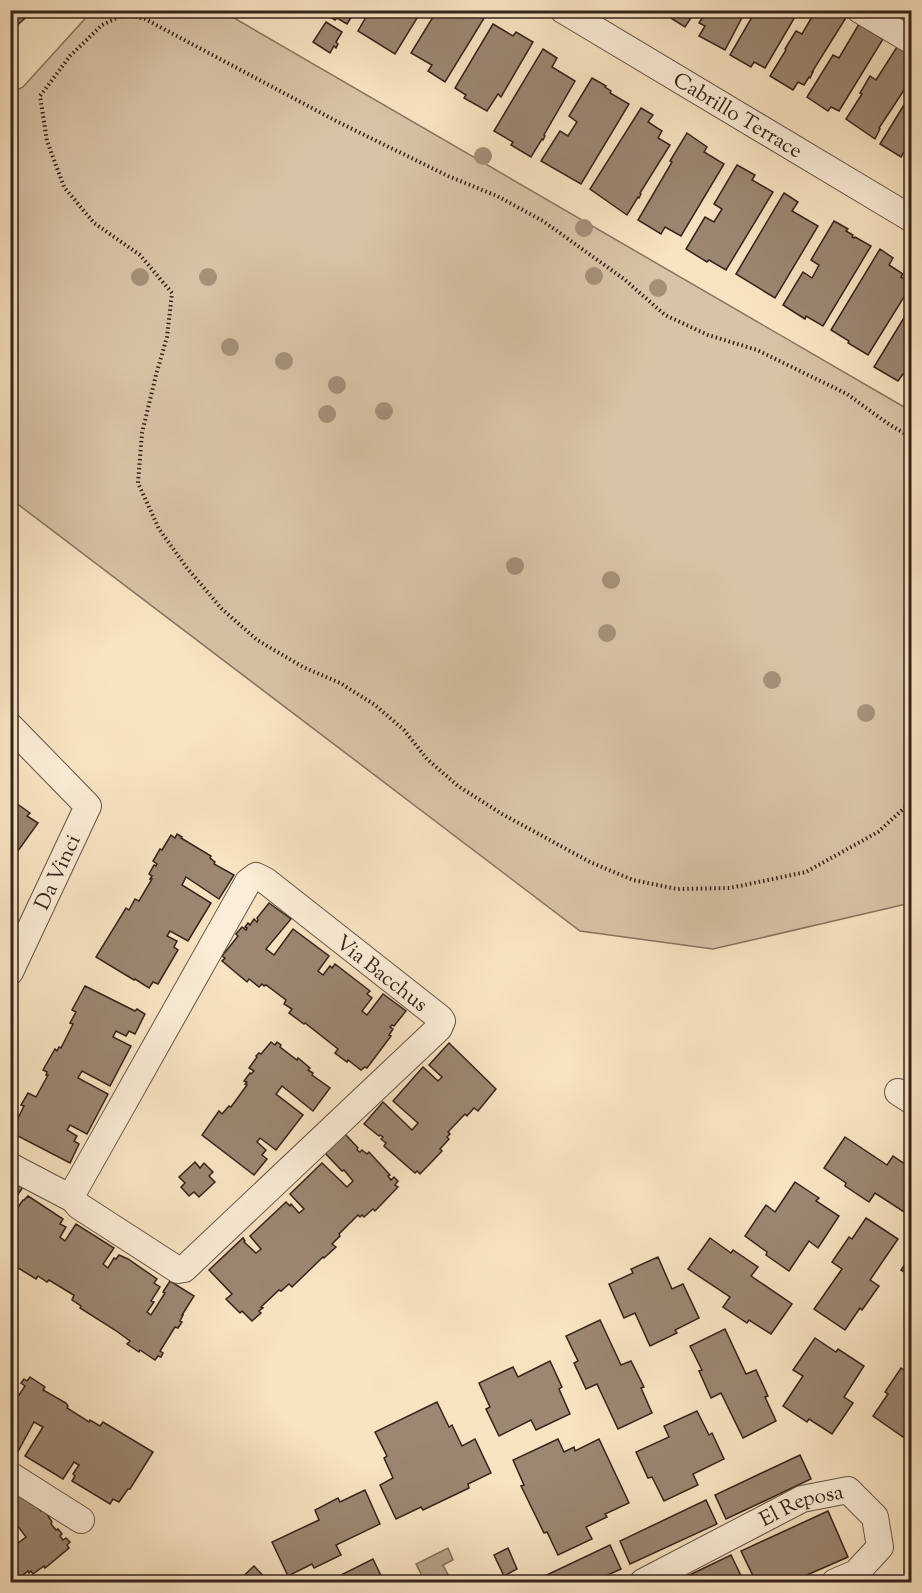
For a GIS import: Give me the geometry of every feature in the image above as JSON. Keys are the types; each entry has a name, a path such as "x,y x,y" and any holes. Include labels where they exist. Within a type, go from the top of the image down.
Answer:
{"street":[{"name":"Cabrillo Terrace","path":"563,10 912,219"},
{"path":"860,10 912,41"},
{"name":"Da Vinci","path":"10,726 88,806 10,972"},
{"name":"Via Bacchus","path":"10,1166 73,1199 79,1206 178,1270 184,1269 439,1028 442,1021 266,881 256,876 248,882 74,1191 73,1199"},
{"path":"10,1475 81,1520"},
{"name":"El Reposa","path":"643,1582 802,1499 848,1490 875,1517 880,1547 856,1573 835,1582"}],"path":[{"path":"912,438 847,394 757,350 708,335 665,315 624,279 543,221 497,196 448,176 340,123 145,19 125,14 102,25 70,56 40,96 47,141 64,187 94,223 140,255 172,293 166,337 142,434 138,483 159,529 187,568 222,609 257,640 303,667 340,683 375,705 404,730 427,759 458,786 502,814 590,862 633,880 677,890 730,888 806,872 878,832 912,801"}],"shaded area":[{"path":"92,11 222,11 911,411 911,903 713,949 580,931 11,499 11,93 23,87"},
{"path":"448,1548 453,1560 443,1565 452,1582 425,1582 416,1564"}],"building":[{"path":"10,10 27,10 30,14 15,27 10,22"},
{"path":"319,10 356,10 347,24"},
{"path":"370,10 422,10 395,54 358,31"},
{"path":"441,10 478,10 486,15 445,82 428,71 432,65 411,53 436,12 439,14"},
{"path":"658,10 696,10 685,27"},
{"path":"707,10 746,10 725,50 699,36 705,26 699,23"},
{"path":"756,10 763,13 765,10 799,10 765,68 754,62 751,67 730,55"},
{"path":"816,10 837,10 847,16 810,78 804,85 798,82 793,90 770,76 796,31 802,34"},
{"path":"326,22 342,32 336,42 338,44 336,48 334,46 330,53 313,42"},
{"path":"493,24 513,36 516,32 533,42 501,97 498,94 487,111 464,98 466,95 455,88"},
{"path":"859,24 883,39 839,111 831,107 828,111 807,97 833,55 839,58"},
{"path":"897,47 912,56 912,78 879,128 875,139 846,119 870,76 876,80"},
{"path":"543,49 557,58 552,67 575,81 543,140 531,157 511,145 513,142 494,131"},
{"path":"592,78 606,86 611,91 610,93 629,104 581,184 541,161 560,131 568,136 577,122 569,116"},
{"path":"907,100 912,102 912,157 904,152 901,157 880,144"},
{"path":"641,108 653,115 648,122 662,131 658,138 670,145 627,215 590,189"},
{"path":"687,133 707,147 704,152 724,164 681,236 665,227 661,234 638,220"},
{"path":"737,165 755,175 752,180 773,192 726,270 686,249 705,217 714,222 722,209 714,204"},
{"path":"784,193 798,202 792,211 818,226 775,298 736,274"},
{"path":"834,221 848,229 846,231 853,235 852,237 871,246 823,326 806,316 805,319 783,305 803,272 812,278 819,265 811,260"},
{"path":"880,249 893,258 889,265 903,274 901,277 912,284 868,355 831,330"},
{"path":"912,301 912,380 903,374 898,381 874,367"},
{"path":"16,803 30,813 27,816 38,823 10,862 10,805 13,807"},
{"path":"177,834 211,856 214,864 234,875 219,899 186,877 182,885 211,903 188,941 170,931 167,936 177,941 174,947 178,950 158,984 153,982 149,988 96,957 126,908 129,910 135,899 139,901 152,879 149,874 157,864 153,861 160,849 162,850 171,835 175,838"},
{"path":"269,903 291,919 266,949 274,955 293,929 329,956 318,971 323,975 330,966 332,968 335,964 370,991 367,994 372,998 362,1011 367,1015 383,994 406,1011 394,1026 390,1027 393,1029 389,1035 391,1036 367,1068 361,1070 348,1060 347,1062 335,1053 338,1049 289,1013 292,1009 284,1004 286,1000 266,985 262,984 259,987 249,979 247,982 222,961 225,958 222,956 238,936 236,934 242,927 246,930 245,927 248,923 250,925 254,919 257,922 257,918"},
{"path":"85,986 145,1014 135,1034 129,1031 126,1036 116,1031 113,1037 131,1046 110,1086 82,1071 78,1078 108,1094 87,1134 70,1125 67,1130 77,1136 74,1141 79,1144 70,1163 14,1134 12,1130 28,1093 36,1097 48,1075 43,1070 55,1049 57,1051 59,1047 61,1048 73,1024 70,1023 76,1012 72,1010"},
{"path":"271,1042 275,1045 277,1042 297,1060 298,1058 310,1068 308,1070 313,1073 312,1075 330,1088 313,1111 282,1086 276,1094 303,1115 276,1150 260,1138 257,1142 266,1150 262,1155 267,1159 254,1175 202,1135 219,1111 222,1114 229,1106 231,1107 247,1085 244,1081 254,1071 249,1068 256,1056 261,1054"},
{"path":"449,1043 496,1089 478,1111 474,1108 467,1116 465,1114 448,1132 449,1139 440,1149 442,1151 420,1174 417,1171 415,1173 384,1146 386,1143 381,1139 383,1137 364,1124 383,1102 412,1130 418,1123 393,1101 423,1067 438,1081 442,1077 429,1065"},
{"path":"345,1134 358,1148 357,1150 360,1152 362,1150 367,1154 369,1152 390,1175 388,1176 391,1180 394,1177 398,1181 395,1185 398,1187 375,1211 373,1209 364,1217 358,1215 332,1244 336,1247 292,1287 289,1284 281,1291 279,1290 261,1307 263,1308 259,1311 261,1313 252,1321 226,1299 232,1294 209,1270 243,1238 244,1242 256,1253 261,1249 250,1236 286,1202 299,1213 304,1209 290,1194 322,1163 347,1187 353,1181 325,1153"},
{"path":"845,1137 887,1165 893,1156 912,1169 912,1217 875,1193 869,1202 824,1168"},
{"path":"195,1162 200,1168 204,1163 213,1172 209,1176 215,1182 199,1197 194,1192 189,1196 181,1187 185,1183 179,1177"},
{"path":"10,1179 23,1187 10,1206"},
{"path":"795,1182 819,1198 816,1201 839,1216 818,1248 809,1241 789,1271 745,1236 766,1205 775,1212"},
{"path":"28,1196 63,1219 60,1224 66,1227 60,1237 65,1241 76,1224 114,1248 103,1264 108,1268 114,1258 116,1259 119,1255 157,1279 154,1283 160,1287 147,1312 151,1315 170,1281 194,1296 182,1315 180,1321 182,1322 178,1328 175,1327 160,1351 163,1353 161,1357 158,1356 155,1360 140,1350 139,1352 127,1344 130,1341 80,1308 81,1306 72,1300 74,1295 49,1280 47,1282 38,1276 36,1279 10,1263 10,1214 14,1213"},
{"path":"866,1218 898,1239 870,1280 879,1286 845,1330 814,1309 842,1269 832,1262 849,1237 852,1239"},
{"path":"710,1238 731,1253 733,1250 758,1267 751,1276 792,1304 771,1334 749,1320 747,1323 723,1307 730,1297 688,1269"},
{"path":"912,1254 912,1277 901,1270"},
{"path":"658,1257 672,1289 683,1284 699,1318 675,1330 677,1333 650,1346 635,1313 624,1318 609,1284 633,1273 631,1269"},
{"path":"600,1320 621,1365 631,1361 644,1387 641,1388 652,1413 618,1429 597,1384 586,1389 574,1363 578,1361 566,1336"},
{"path":"725,1329 746,1374 756,1370 776,1421 743,1438 721,1393 711,1398 699,1371 702,1370 690,1346"},
{"path":"815,1338 836,1352 838,1349 864,1366 844,1397 853,1403 832,1434 809,1419 807,1422 783,1406 803,1376 793,1370"},
{"path":"550,1361 562,1387 559,1389 570,1414 536,1430 531,1420 499,1436 486,1409 490,1407 479,1383 513,1367 518,1377"},
{"path":"901,1368 910,1374 912,1372 912,1425 903,1437 873,1416 888,1394 885,1392"},
{"path":"30,1377 45,1387 43,1390 66,1403 67,1408 89,1422 90,1420 100,1426 103,1422 153,1452 119,1502 113,1499 110,1504 72,1481 75,1476 73,1474 79,1465 74,1462 63,1479 25,1456 43,1427 34,1422 15,1457 10,1454 10,1403 14,1397 17,1398 25,1386 21,1383 24,1379 27,1381"},
{"path":"437,1402 449,1427 452,1425 462,1446 475,1439 491,1473 468,1484 469,1488 423,1510 421,1507 396,1519 380,1485 393,1478 384,1458 387,1456 375,1432"},
{"path":"697,1411 709,1435 712,1433 724,1459 693,1474 698,1485 664,1501 652,1477 648,1478 636,1452 669,1437 664,1426"},
{"path":"558,1439 564,1452 574,1447 575,1451 599,1439 629,1503 605,1514 607,1517 586,1527 592,1539 558,1555 547,1532 544,1533 521,1486 524,1485 513,1460"},
{"path":"800,1455 811,1479 726,1519 715,1495"},
{"path":"23,1490 41,1511 44,1509 51,1524 62,1534 60,1536 63,1540 66,1538 70,1542 67,1545 69,1548 45,1568 44,1566 33,1574 28,1571 14,1582 10,1582 10,1533 18,1543 26,1537 17,1525 15,1526 10,1521 10,1499"},
{"path":"365,1490 380,1524 336,1545 341,1555 314,1568 312,1564 288,1576 272,1542 319,1520 315,1510 338,1498 340,1502"},
{"path":"706,1500 717,1524 630,1564 620,1541"},
{"path":"828,1511 848,1557 791,1582 756,1582 741,1551"},
{"path":"610,1545 621,1569 592,1582 532,1582"},
{"path":"508,1548 517,1569 504,1576 494,1555"},
{"path":"731,1555 744,1582 675,1582"},
{"path":"373,1559 384,1582 343,1582 339,1576"},
{"path":"254,1566 269,1582 237,1582"}]}
